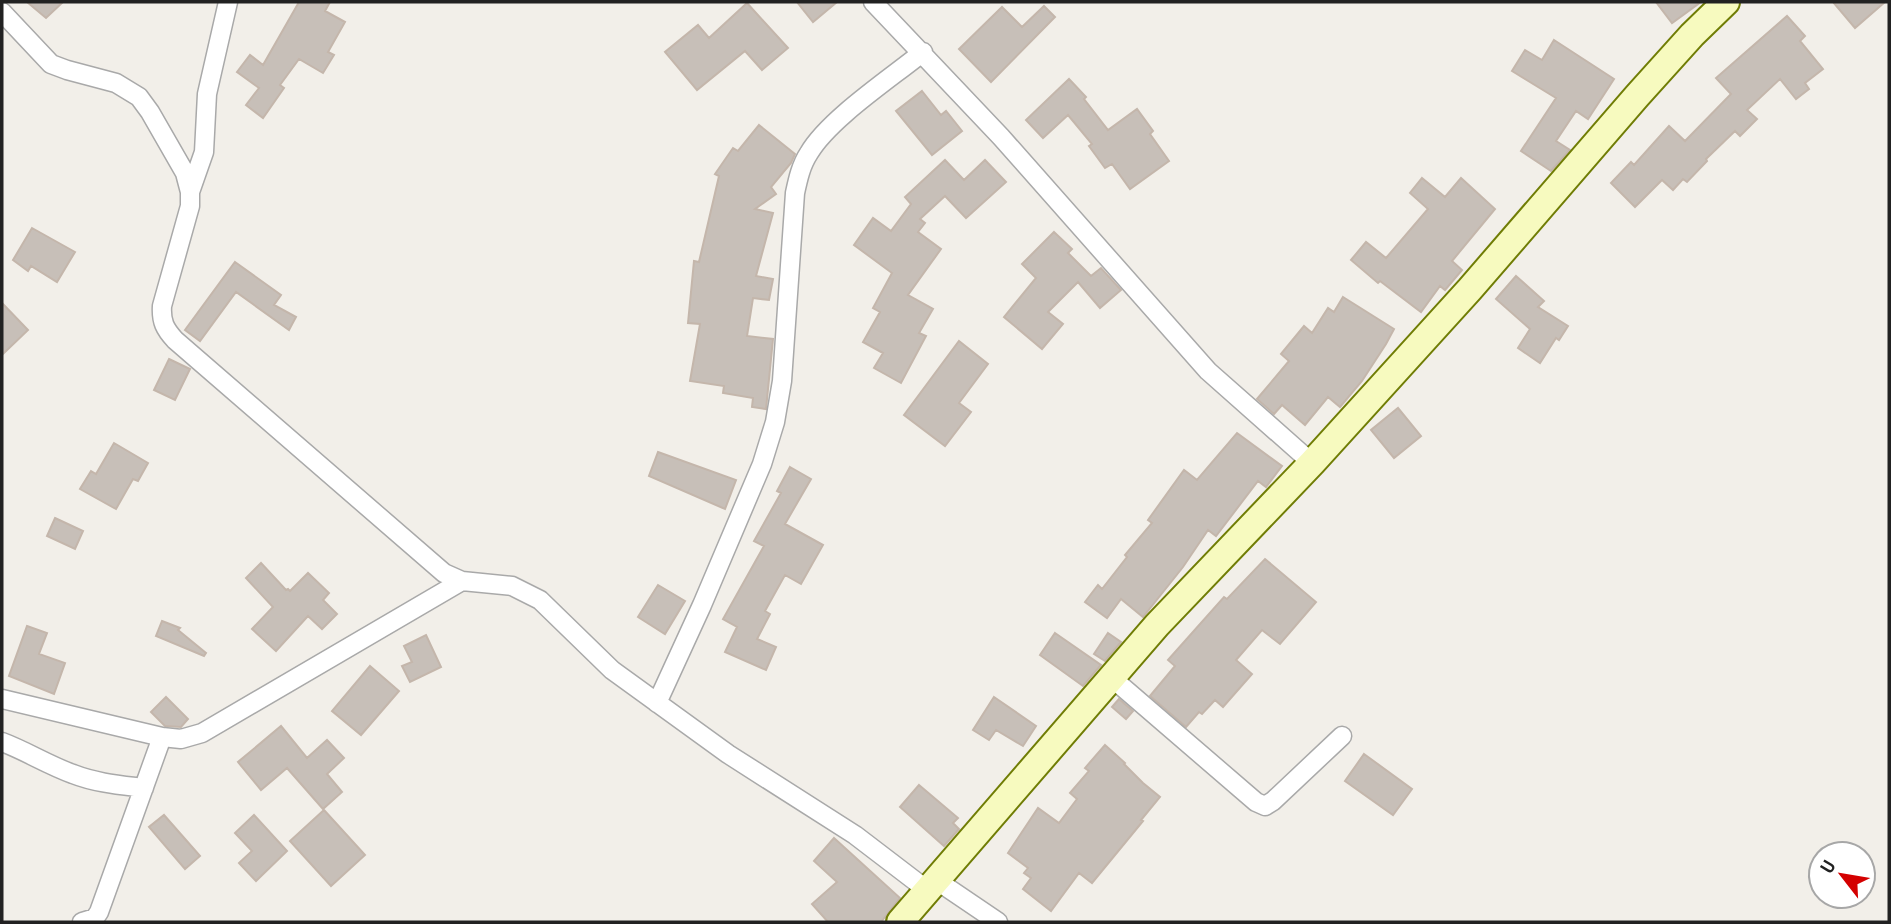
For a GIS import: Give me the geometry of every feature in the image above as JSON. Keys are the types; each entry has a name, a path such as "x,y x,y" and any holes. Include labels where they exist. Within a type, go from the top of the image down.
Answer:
{"street":[{"path":"190,192 204,152 207,94 228,2"},
{"path":"873,2 923,52 1209,371 1312,463"},
{"path":"900,922 1157,625 1312,463 1470,289 1637,96 1726,2"},
{"path":"2,12 51,64 67,71 116,83 139,97 185,173 190,206 162,306 161,315 167,331 444,573 462,581 512,586 540,600 612,670 728,754 932,885 998,922"},
{"path":"657,703 762,464 775,422 782,380 798,175 819,139 840,118 923,52"},
{"path":"2,699 162,737 181,739 202,733 462,581"},
{"path":"1112,678 1256,802 1265,806 1273,802 1342,736"},
{"path":"88,920 99,912 162,737"},
{"path":"2,742 71,774 100,782 144,788"}],"building":[{"path":"27,2 63,2 46,18"},
{"path":"299,2 330,2 325,11 345,22 328,52 334,55 323,73 299,59 280,85 284,88 263,118 246,105 259,88 237,72 250,55 263,65"},
{"path":"797,2 837,2 813,22"},
{"path":"1656,2 1701,2 1672,23"},
{"path":"1833,2 1885,2 1855,28"},
{"path":"747,3 788,48 762,70 745,51 697,90 665,52 698,25 709,38"},
{"path":"1044,6 1055,17 991,82 959,49 1002,7 1022,27"},
{"path":"1787,16 1805,36 1800,41 1823,69 1805,83 1809,89 1796,99 1780,79 1747,110 1757,119 1740,136 1735,131 1687,182 1683,179 1673,190 1662,180 1635,207 1611,183 1631,162 1634,165 1669,126 1685,141 1731,94 1716,78"},
{"path":"1554,40 1614,79 1588,119 1576,111 1556,141 1570,150 1551,171 1521,151 1556,98 1512,71 1525,50 1542,60"},
{"path":"1069,79 1086,97 1084,99 1108,130 1137,109 1169,161 1130,189 1112,164 1105,168 1089,146 1092,144 1068,115 1043,138 1026,120"},
{"path":"922,91 941,115 946,111 962,131 932,155 896,111"},
{"path":"759,125 795,154 771,187 776,194 755,209 773,213 756,276 773,279 769,300 753,298 747,336 773,339 766,409 752,407 753,398 723,393 724,386 690,381 700,324 688,323 694,261 699,262 719,176 715,174 733,148 738,151"},
{"path":"945,160 964,180 985,160 1006,182 966,218 945,196 920,219 925,223 918,232 941,249 908,295 933,309 919,333 926,336 901,383 874,368 883,353 863,342 880,312 873,308 892,273 854,245 873,218 891,231 911,204 905,197"},
{"path":"1422,178 1445,197 1461,178 1495,209 1452,261 1462,270 1445,290 1440,286 1421,312 1380,281 1378,283 1351,260 1366,242 1386,258 1428,209 1410,193"},
{"path":"32,228 75,252 57,282 31,266 28,271 13,260"},
{"path":"1054,232 1072,249 1068,253 1091,276 1101,268 1121,290 1100,308 1078,282 1048,312 1063,324 1042,349 1004,317 1036,278 1022,264"},
{"path":"235,262 281,295 274,305 296,317 289,330 236,292 200,341 185,330"},
{"path":"1516,276 1544,301 1538,307 1568,326 1559,340 1556,338 1540,363 1518,348 1530,329 1496,299"},
{"path":"1343,297 1394,329 1386,344 1362,381 1340,407 1328,397 1305,425 1282,405 1274,414 1257,399 1289,361 1281,354 1304,326 1312,333 1328,308 1334,312"},
{"path":"2,303 28,330 2,355"},
{"path":"959,341 988,364 959,403 971,412 945,446 904,415"},
{"path":"169,359 190,369 175,400 154,390"},
{"path":"1398,408 1421,436 1394,458 1371,430"},
{"path":"1237,433 1282,466 1266,487 1258,481 1216,536 1208,530 1183,567 1143,617 1121,599 1107,618 1085,602 1098,585 1102,589 1127,557 1125,555 1152,523 1148,520 1184,470 1197,480"},
{"path":"114,443 148,463 138,481 133,479 116,509 80,489 91,471 96,474"},
{"path":"658,452 736,480 725,509 649,476"},
{"path":"790,467 811,479 785,524 823,545 801,584 785,575 765,611 770,614 757,639 776,647 766,670 725,652 737,627 723,619 764,546 754,541 781,493 777,491"},
{"path":"55,518 83,531 75,549 47,536"},
{"path":"1265,559 1316,602 1280,644 1262,630 1236,660 1252,674 1223,707 1215,700 1202,714 1199,712 1186,727 1150,696 1175,666 1168,660 1224,597 1227,599"},
{"path":"261,563 290,591 308,573 329,593 323,600 337,614 322,629 308,616 276,651 252,629 273,607 246,578"},
{"path":"658,585 685,601 665,634 638,617"},
{"path":"162,621 180,628 178,630 206,653 204,656 156,636"},
{"path":"27,626 47,633 39,654 65,663 54,694 9,676"},
{"path":"1055,633 1101,665 1083,686 1040,655"},
{"path":"1108,633 1121,642 1105,661 1094,654"},
{"path":"426,635 441,667 410,682 402,666 412,662 404,646"},
{"path":"370,666 399,691 361,735 332,711"},
{"path":"166,697 188,719 181,727 165,726 151,712"},
{"path":"994,697 1036,726 1023,746 996,730 989,740 973,730"},
{"path":"1119,699 1133,711 1126,719 1112,707"},
{"path":"281,726 307,758 327,740 344,758 327,774 342,792 323,809 287,768 261,790 238,762"},
{"path":"1105,745 1160,797 1092,883 1079,873 1051,911 1023,889 1031,878 1024,873 1028,868 1008,853 1038,808 1059,823 1077,799 1070,793 1089,771 1085,768"},
{"path":"1364,754 1412,789 1393,815 1345,781"},
{"path":"919,785 958,818 953,823 959,829 944,846 900,807"},
{"path":"324,810 365,855 331,886 290,841"},
{"path":"164,815 200,856 185,869 149,827"},
{"path":"254,815 287,851 256,881 239,863 252,851 235,833"},
{"path":"834,838 900,898 881,922 828,922 812,904 837,882 814,861"}]}
